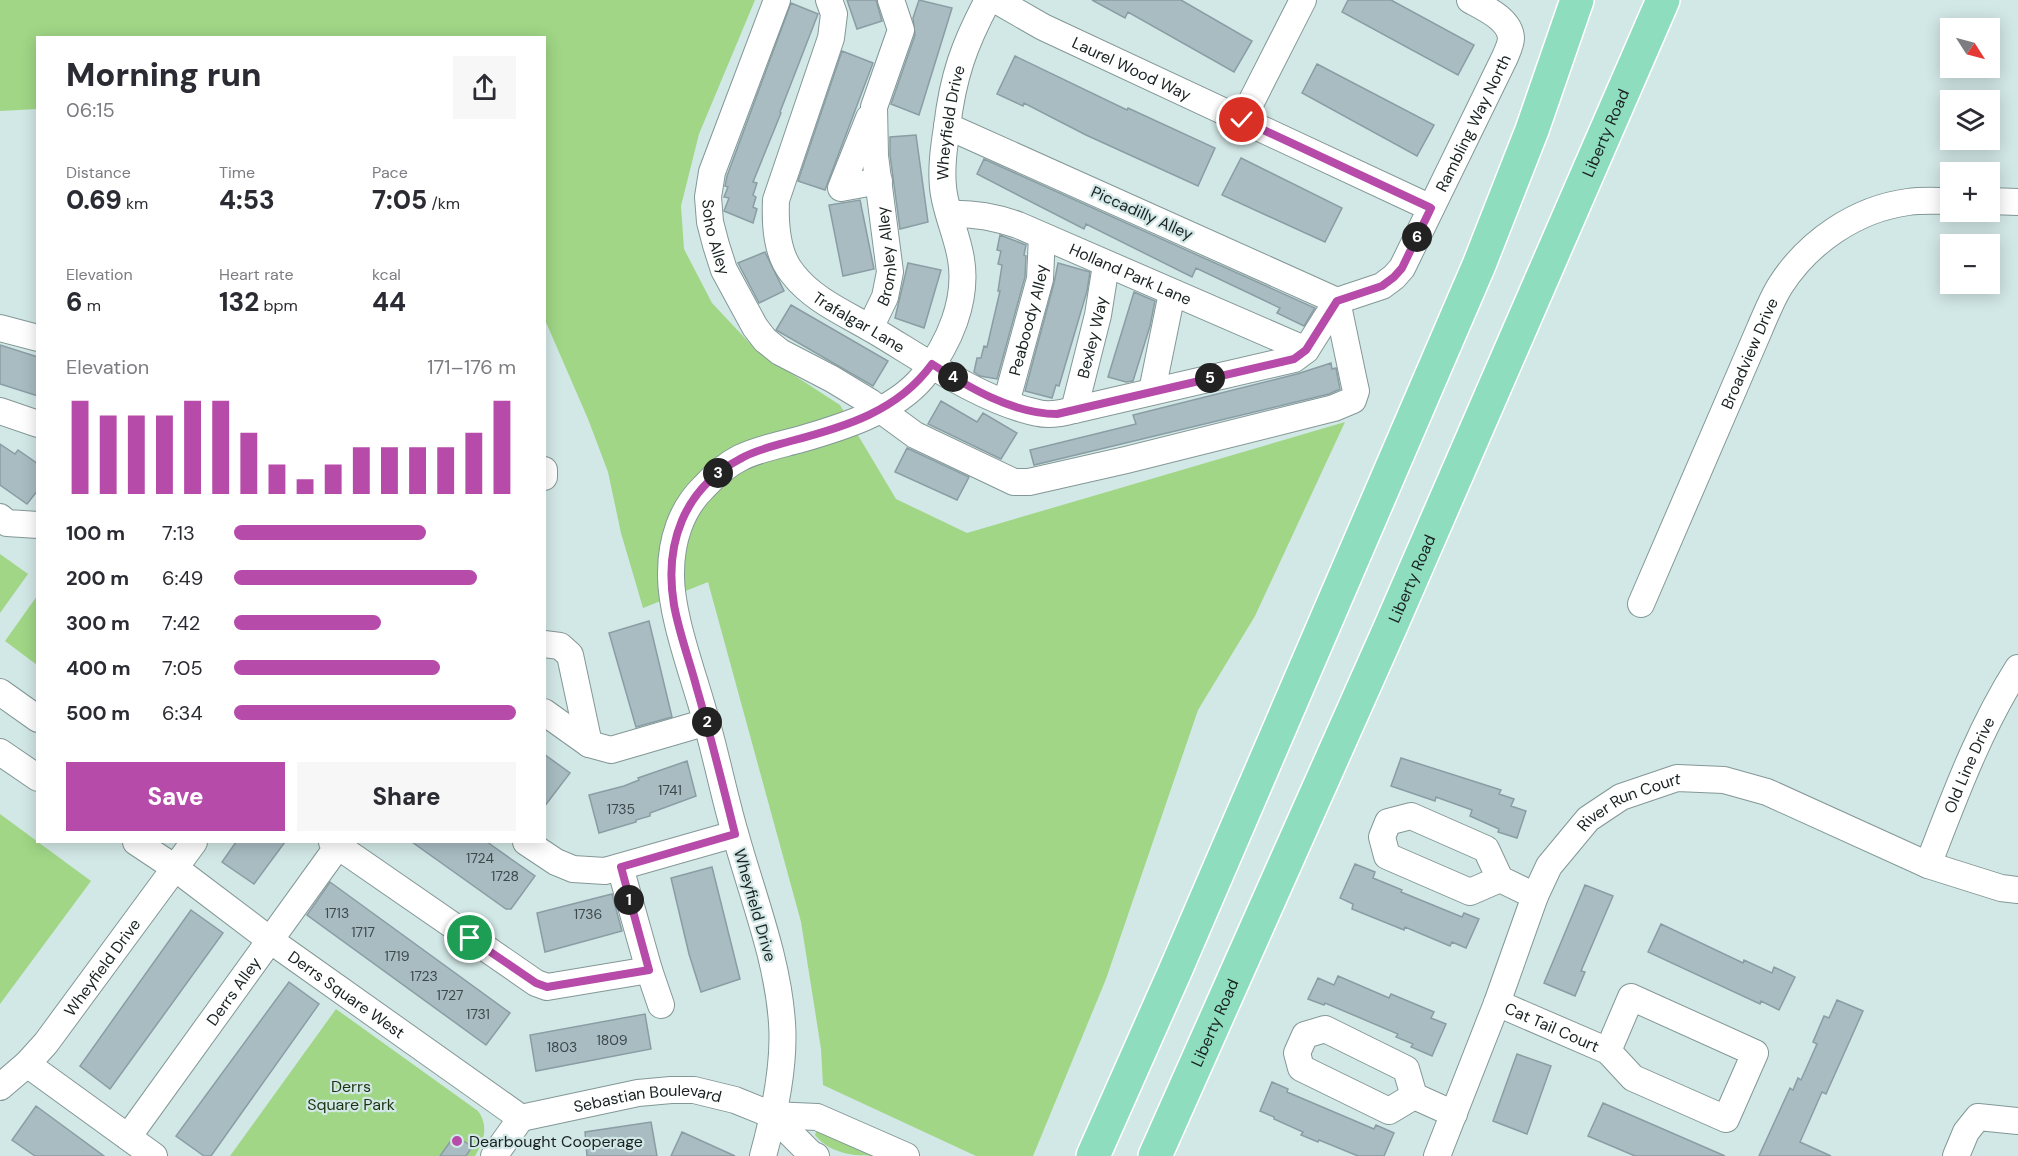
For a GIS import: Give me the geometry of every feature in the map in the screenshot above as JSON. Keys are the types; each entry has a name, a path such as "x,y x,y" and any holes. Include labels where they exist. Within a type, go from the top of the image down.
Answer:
{"main road":[{"path":"1074,1156 1080,1147 1099,1143 1186,948 1470,286 1532,130 1576,0"},
{"name":"Liberty Road","path":"1155,1156 1390,628 1663,0"}],"street":[{"name":"Soho Alley","path":"777,0 712,172 708,197 710,222 724,270 754,327 765,340 780,352 832,379 881,410 915,435 1014,482 1029,482 1335,408 1353,400 1356,391 1337,301"},
{"name":"Trafalgar Lane","path":"830,0 834,14 831,38 776,200 775,223 781,251 792,274 818,298 958,381 1006,403 1039,414 1057,414 1294,359 1306,350"},
{"name":"Bromley Alley","path":"879,181 841,188 874,107 901,30 891,0"},
{"name":"Wheyfield Drive","path":"763,1156 781,1061 783,1024 771,956 735,834 707,722 674,607 670,574 673,550 682,518 692,499 717,474 740,458 881,410 920,380 948,338 957,314 962,284 961,259 943,186 942,160 951,92 967,42 988,0"},
{"name":"Laurel Wood Way","path":"996,0 1043,27 1431,208"},
{"path":"1242,120 1303,0"},
{"name":"Rambling Way North","path":"1337,301 1382,286 1402,268 1505,57 1511,39 1507,27 1470,0"},
{"name":"Bromley Alley","path":"870,328 885,297 890,272 875,156 874,107"},
{"name":"Piccadilly Alley","path":"947,126 1337,301"},
{"name":"Broadview Drive","path":"1641,604 1760,328 1779,288 1796,265 1846,222 1874,210 1909,202 1940,201"},
{"path":"2000,201 2018,202"},
{"name":"Holland Park Lane","path":"950,214 969,213 993,216 1306,350"},
{"name":"Peaboody Alley","path":"1006,403 1041,279 1042,236"},
{"name":"Bexley Way","path":"1074,410 1098,315 1106,265"},
{"path":"1152,391 1172,293"},
{"path":"1306,350 1337,301"},
{"path":"0,328 36,337"},
{"path":"0,411 36,423"},
{"path":"0,517 8,523 36,525"},
{"path":"546,644 560,646 570,655 589,744"},
{"name":"Old Line Drive","path":"1928,865 1967,765 1986,724 2018,668"},
{"path":"0,692 36,718"},
{"path":"546,713 589,744 611,750 707,722"},
{"path":"0,752 36,777"},
{"name":"River Run Court","path":"1437,1156 1548,866 1588,819 1622,797 1677,778 1724,780 1767,792 1928,865 2001,888 2018,890"},
{"path":"528,843 556,862 573,869 605,871 735,834"},
{"name":"Derrs Square West","path":"138,843 521,1118"},
{"name":"Wheyfield Drive","path":"0,1087 27,1064 68,1015 193,843"},
{"path":"335,844 536,983 547,987 649,970"},
{"name":"Derrs Alley","path":"128,1137 270,940 335,844"},
{"path":"621,867 661,1005"},
{"path":"1500,879 1535,896"},
{"path":"1631,997 1755,1053 1726,1119 1633,1078 1608,1051 1631,997"},
{"name":"Cat Tail Court","path":"1497,1003 1608,1051"},
{"path":"27,1064 154,1156"},
{"name":"Sebastian Boulevard","path":"521,1118 638,1093 694,1090 717,1094 772,1115 817,1117 906,1156"},
{"path":"1414,1096 1454,1114"},
{"name":"Sebastian Boulevard","path":"772,1115 811,1154 816,1156"},
{"path":"1956,1156 1966,1132 1978,1117 2018,1121"},
{"path":"494,1156 521,1118"}],"green space":[{"path":"0,0 755,0 699,134 681,206 684,249 712,303 758,352 840,405 896,499 967,533 1345,422 1255,616 1198,710 1106,979 1033,1156 976,1156 823,1085 821,1049 801,922 708,582 643,608 621,533 608,472 588,419 546,322 546,36 36,36 36,109 0,111"},
{"path":"0,554 28,574 0,613"},
{"path":"36,597 36,664 5,641"},
{"path":"0,814 36,841 36,843 39,843 91,881 0,1004"},
{"name":"Derrs Square Park","path":"336,1009 478,1111 483,1122 484,1134 475,1156 230,1156"},
{"path":"823,1130 884,1156 855,1155 837,1151 815,1135 816,1132"}],"building":[{"path":"847,0 876,0 882,21 857,29"},
{"path":"919,0 952,8 919,115 891,104 915,35 913,18"},
{"path":"1092,0 1181,0 1252,41 1234,72 1128,12 1125,18"},
{"path":"1348,0 1391,0 1474,45 1458,75 1342,12"},
{"path":"791,3 818,14 753,182 757,183 753,195 756,197 753,207 757,209 753,223 724,211 729,198 724,197 728,187 725,186"},
{"path":"842,51 873,63 825,190 798,181"},
{"path":"1015,56 1127,110 1128,108 1215,148 1198,186 1086,135 1024,103 1023,106 997,94"},
{"path":"1317,64 1434,125 1417,156 1302,93"},
{"path":"916,135 928,222 900,229 890,155 890,137"},
{"path":"1241,158 1342,208 1325,242 1222,195"},
{"path":"984,159 1315,308 1304,326 1277,313 1280,308 1196,268 1192,277 1086,224 1084,229 977,174"},
{"path":"860,200 874,269 843,276 829,205"},
{"path":"1000,235 1026,245 1024,255 1026,256 1025,277 997,379 980,376 974,372 977,358 981,358 984,346 987,347 1000,291 998,291 1002,265 998,264 1001,251 997,250"},
{"path":"765,252 784,291 759,303 738,263"},
{"path":"908,263 941,270 924,328 895,318"},
{"path":"1058,263 1090,272 1087,291 1059,386 1056,385 1052,398 1025,391"},
{"path":"1134,292 1155,301 1150,326 1133,381 1126,382 1108,377"},
{"path":"791,305 888,361 873,386 776,330"},
{"path":"0,345 36,356 36,395 0,384"},
{"path":"1331,363 1332,369 1336,368 1340,389 1329,394 1034,465 1030,450 1136,424 1133,415 1297,374"},
{"path":"941,401 977,422 983,413 1017,433 1001,459 928,424"},
{"path":"0,444 15,454 18,450 36,463 36,493 27,504 0,485"},
{"path":"907,448 969,477 957,500 895,472"},
{"path":"649,621 672,717 636,727 609,633"},
{"path":"546,755 570,773 546,804"},
{"path":"1401,758 1501,790 1499,794 1514,799 1511,806 1526,811 1517,838 1498,832 1499,829 1470,816 1472,810 1436,797 1435,801 1391,786"},
{"path":"687,761 696,796 650,813 650,816 636,820 636,822 599,833 589,795 624,786 639,780 638,778"},
{"path":"235,843 284,843 254,884 222,862"},
{"path":"413,843 488,843 535,876 511,909 506,909"},
{"path":"1355,864 1375,872 1373,878 1402,890 1401,892 1462,917 1464,913 1479,919 1466,948 1452,942 1450,946 1405,927 1404,930 1352,909 1353,904 1340,898"},
{"path":"712,867 740,979 701,992 689,954 671,878"},
{"path":"330,882 510,1013 486,1045 307,915"},
{"path":"1585,885 1613,896 1581,971 1585,972 1575,996 1544,983"},
{"path":"612,894 622,931 545,952 537,913"},
{"path":"191,910 223,933 110,1089 80,1066"},
{"path":"1661,924 1743,963 1744,960 1772,973 1774,967 1795,977 1779,1010 1761,1001 1760,1004 1648,952"},
{"path":"1338,976 1389,998 1391,994 1434,1012 1431,1018 1446,1024 1432,1056 1411,1047 1413,1044 1396,1037 1398,1034 1325,1003 1324,1005 1308,999 1318,978 1334,985"},
{"path":"289,982 319,1004 211,1156 204,1156 176,1136"},
{"path":"1837,1000 1863,1011 1826,1094 1822,1092 1800,1142 1831,1156 1759,1156 1790,1088 1793,1090 1798,1078 1801,1080 1817,1044 1813,1042 1824,1016 1829,1018"},
{"path":"645,1014 651,1049 536,1071 530,1035"},
{"path":"1517,1054 1551,1066 1527,1134 1493,1121"},
{"path":"1272,1082 1288,1089 1287,1092 1374,1129 1376,1125 1394,1133 1384,1156 1358,1156 1319,1140 1318,1142 1301,1135 1303,1132 1260,1111"},
{"path":"1603,1103 1725,1156 1635,1156 1588,1136"},
{"path":"36,1106 104,1156 35,1156 12,1140"},
{"path":"651,1122 657,1156 587,1156 585,1132"},
{"path":"682,1132 735,1156 671,1156"},
{"name":"Dearbought Cooperage","path":"455,1135 472,1147 466,1156 440,1156"}],"place":[{"name":"Dearbought Cooperage","path":"457,1141"}],"route":[{"path":"470,938 536,983 547,987 649,970 621,867 735,834 707,722 674,607 670,574 673,550 682,518 692,499 717,474 740,458 808,437 881,410 920,380 932,364 958,381 1004,402 1039,414 1057,414 1294,359 1306,350 1337,301 1382,286 1394,277 1402,268 1431,208 1242,120"}]}
